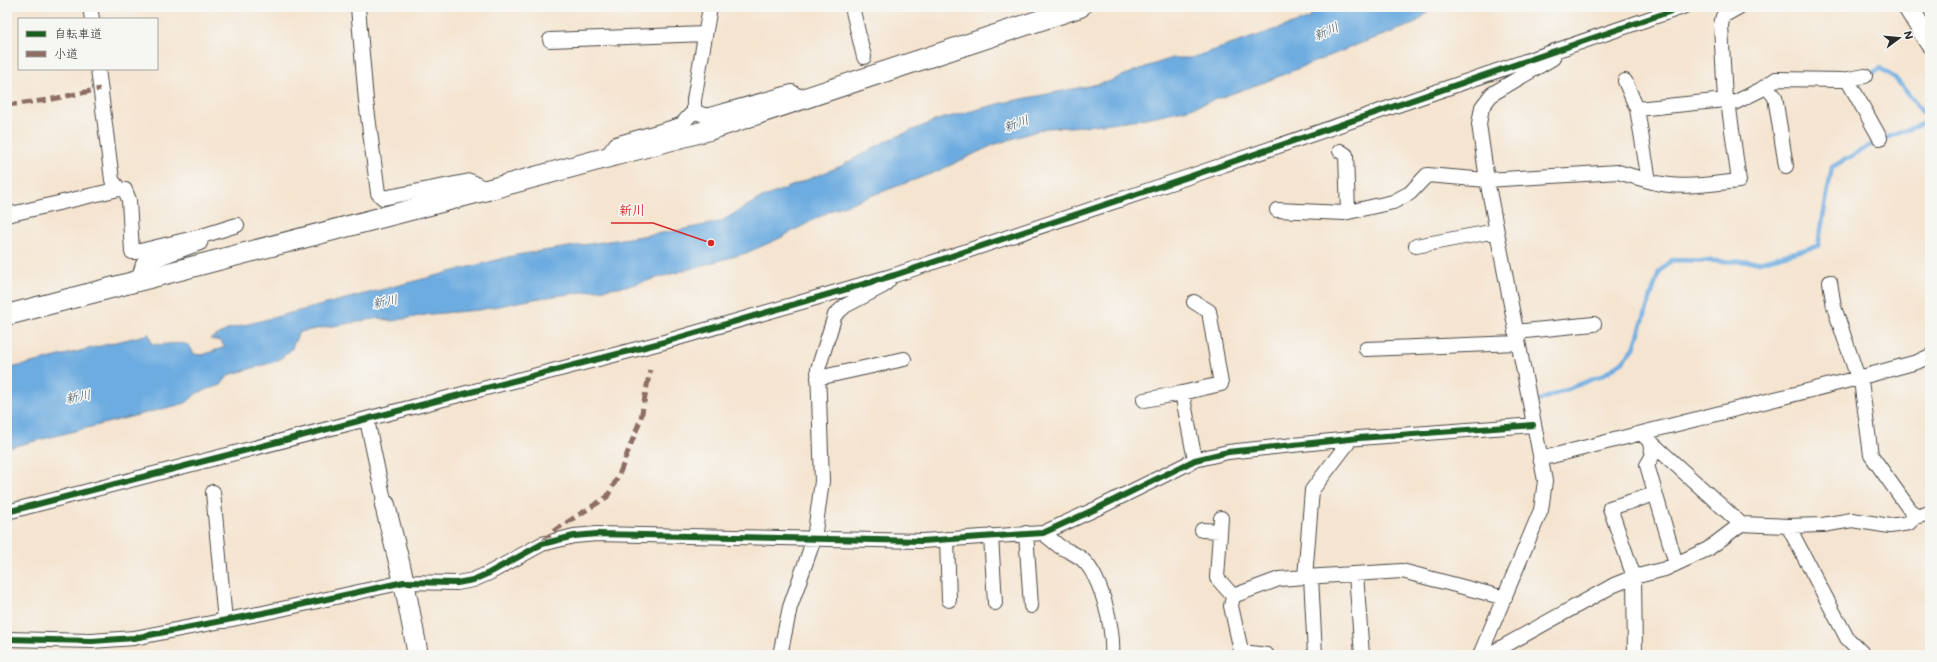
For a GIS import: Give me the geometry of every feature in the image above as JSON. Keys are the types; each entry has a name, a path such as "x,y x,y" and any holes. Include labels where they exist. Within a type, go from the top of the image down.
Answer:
{"street":[{"path":"90,7 92,18"},
{"path":"358,7 366,101 378,193 383,198 470,182 487,190"},
{"path":"607,156 616,144 681,125 694,111 694,100 710,7"},
{"path":"852,7 864,57"},
{"path":"7,315 487,190 607,156 709,130 1080,7"},
{"path":"7,512 664,342 895,275 1199,173 1683,7"},
{"path":"1277,210 1329,214 1348,212 1393,202 1410,193 1427,175 1487,180 1618,172 1665,186 1695,186 1740,181 1726,100 1721,25 1723,16 1739,7"},
{"path":"1908,7 1930,43"},
{"path":"550,40 705,34"},
{"path":"1480,655 1505,598 1540,510 1545,481 1496,231 1479,124 1482,107 1492,94 1557,56 1560,49"},
{"path":"98,70 112,180 119,189"},
{"path":"1637,109 1726,100 1734,103 1776,79 1846,79 1865,76"},
{"path":"1846,79 1880,138"},
{"path":"1625,81 1637,109 1649,181"},
{"path":"1766,86 1775,97 1786,166"},
{"path":"694,111 706,116 792,92 803,100"},
{"path":"1340,151 1346,155 1348,212"},
{"path":"7,215 119,189 126,190 129,200 132,252 202,236 237,225"},
{"path":"1416,246 1496,231"},
{"path":"138,281 143,264 200,242 202,236"},
{"path":"780,655 790,607 814,539 822,481 818,369 835,315 845,306 883,286 895,275"},
{"path":"1830,282 1834,307 1858,378 1861,381 1871,455 1915,517"},
{"path":"1144,400 1221,384 1209,312 1194,302"},
{"path":"1366,349 1516,338 1594,324"},
{"path":"1540,460 1645,437 1917,362 1930,356"},
{"path":"818,378 904,359"},
{"path":"1182,393 1195,460"},
{"path":"366,420 404,582 418,655"},
{"path":"7,639 92,642 134,638 225,621 404,582 457,583 473,580 489,573 542,544 574,536 597,534 922,541 1043,532 1100,507 1195,460 1228,452 1351,439 1533,425"},
{"path":"1645,437 1653,455 1647,465 1676,564"},
{"path":"1645,437 1742,524"},
{"path":"1315,655 1308,576 1312,490 1351,439"},
{"path":"213,492 225,621"},
{"path":"1636,655 1634,577 1610,508 1655,494"},
{"path":"1488,655 1614,585 1634,577 1666,569 1708,549 1742,524 1788,526 1823,525 1852,520 1890,526 1909,523 1915,517 1930,513"},
{"path":"1202,530 1220,525 1217,578 1233,596"},
{"path":"1788,526 1847,638 1864,655"},
{"path":"1043,532 1058,546 1083,560 1094,574 1108,614 1113,642 1112,655"},
{"path":"1026,534 1031,606"},
{"path":"991,536 995,603"},
{"path":"947,539 949,600"},
{"path":"1233,596 1279,579 1402,571 1505,598"},
{"path":"1356,574 1362,655"},
{"path":"1233,596 1231,606 1242,653 1267,655"}],"water":[{"path":"1318,7 1434,7 1414,24 1359,44 1265,82 1188,109 1141,119 1087,126 1046,128 993,145 936,172 832,210 778,239 746,253 632,285 534,299 479,310 431,314 392,321 379,318 299,332 291,350 277,361 229,375 221,385 197,393 186,403 7,448 7,369 149,334 152,344 179,343 189,345 194,354 202,355 225,347 220,341 210,339 229,329 516,255 675,231 720,222 757,200 841,166 886,141 937,120 1002,103 1108,82 1172,58 1191,58 1310,18 1312,12"}],"waterway":[{"path":"1868,76 1880,68 1895,78 1930,121"},
{"path":"1535,402 1603,375 1622,362 1634,348 1659,272 1672,260 1759,262 1818,246 1832,167 1878,141 1930,121"},
{"path":"1737,534 1753,530"}],"marked path":[{"path":"7,105 48,100 100,89"},
{"path":"543,542 555,530 607,497 619,475 641,418 650,370"}],"cycle path":[{"path":"7,512 664,342 895,275 1191,176 1683,7"},
{"path":"7,639 92,641 134,638 263,613 404,582 457,583 473,580 489,573 542,544 574,536 597,534 922,541 1043,533 1100,507 1195,460 1228,452 1359,438 1533,425"}],"place":[{"name":"新川","path":"711,243"}]}
